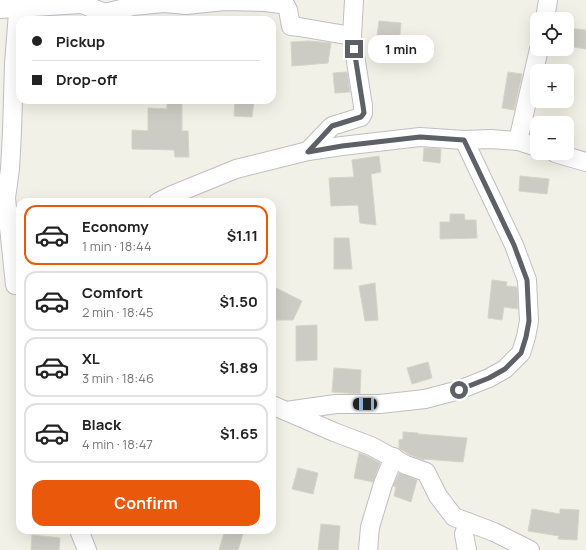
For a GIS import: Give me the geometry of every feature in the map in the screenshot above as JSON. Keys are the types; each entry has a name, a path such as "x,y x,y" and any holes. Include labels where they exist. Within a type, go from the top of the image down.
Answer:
{"street":[{"path":"308,152 332,126 361,117 364,113 352,36 354,0"},
{"path":"545,12 548,0"},
{"path":"0,8 19,4 82,4 106,13 132,6 164,3 186,5 201,2 265,2 286,6 291,26 352,36"},
{"path":"18,16 19,4"},
{"path":"16,40 10,169 6,198 16,269"},
{"path":"518,141 536,56"},
{"path":"166,198 236,169 308,152 342,146 420,137 464,140 492,139 518,141 530,145"},
{"path":"279,408 336,404 380,404 425,399 459,390 489,378 505,369 521,353 529,321 527,280 514,245 464,140"},
{"path":"574,158 586,162"},
{"path":"0,274 16,282"},
{"path":"279,408 371,446 394,457 406,465 426,472 438,496 454,517 494,532 530,550"},
{"path":"368,550 370,527 383,484 394,457"},
{"path":"467,550 464,534 468,522"},
{"path":"81,534 87,550"}],"building":[{"path":"379,21 401,23 398,55 375,52"},
{"path":"574,29 586,30 586,49 574,47"},
{"path":"309,41 331,43 328,63 292,66 291,42"},
{"path":"347,72 350,92 335,93 333,73"},
{"path":"508,72 522,74 514,110 502,108"},
{"path":"167,104 182,104 182,131 188,131 189,157 175,157 174,150 132,149 132,130 148,131 148,108 167,109"},
{"path":"235,104 254,104 252,117 234,116"},
{"path":"424,148 441,149 440,163 423,161"},
{"path":"379,156 381,172 371,174 376,225 360,223 358,205 331,206 329,178 354,177 352,160"},
{"path":"520,176 549,179 547,194 519,191"},
{"path":"450,214 464,214 465,220 476,220 477,238 440,239 440,222 450,222"},
{"path":"334,238 349,238 352,269 334,269"},
{"path":"492,280 507,282 506,286 517,287 518,309 504,307 502,320 488,318"},
{"path":"375,283 378,320 365,321 359,286"},
{"path":"276,288 302,301 293,320 276,320"},
{"path":"317,325 317,360 296,361 296,326"},
{"path":"428,362 432,378 412,384 407,368"},
{"path":"334,368 361,370 360,394 332,392"},
{"path":"403,432 467,438 463,462 424,460 410,455 399,448 399,440 403,439"},
{"path":"359,453 380,463 373,482 354,478"},
{"path":"298,468 318,473 313,494 292,489"},
{"path":"399,473 417,480 411,502 394,496 396,487 393,486"},
{"path":"532,509 560,514 560,509 579,510 577,540 558,539 559,536 528,531"},
{"path":"321,524 340,526 338,550 318,550"},
{"path":"224,534 243,534 238,550 219,550"},
{"path":"32,535 60,538 59,550 31,550"}],"route":[{"path":"354,49 364,113 361,117 332,126 308,152 342,146 420,137 464,140 492,196 514,245 527,280 529,321 521,353 505,369 489,378 459,390"}]}
